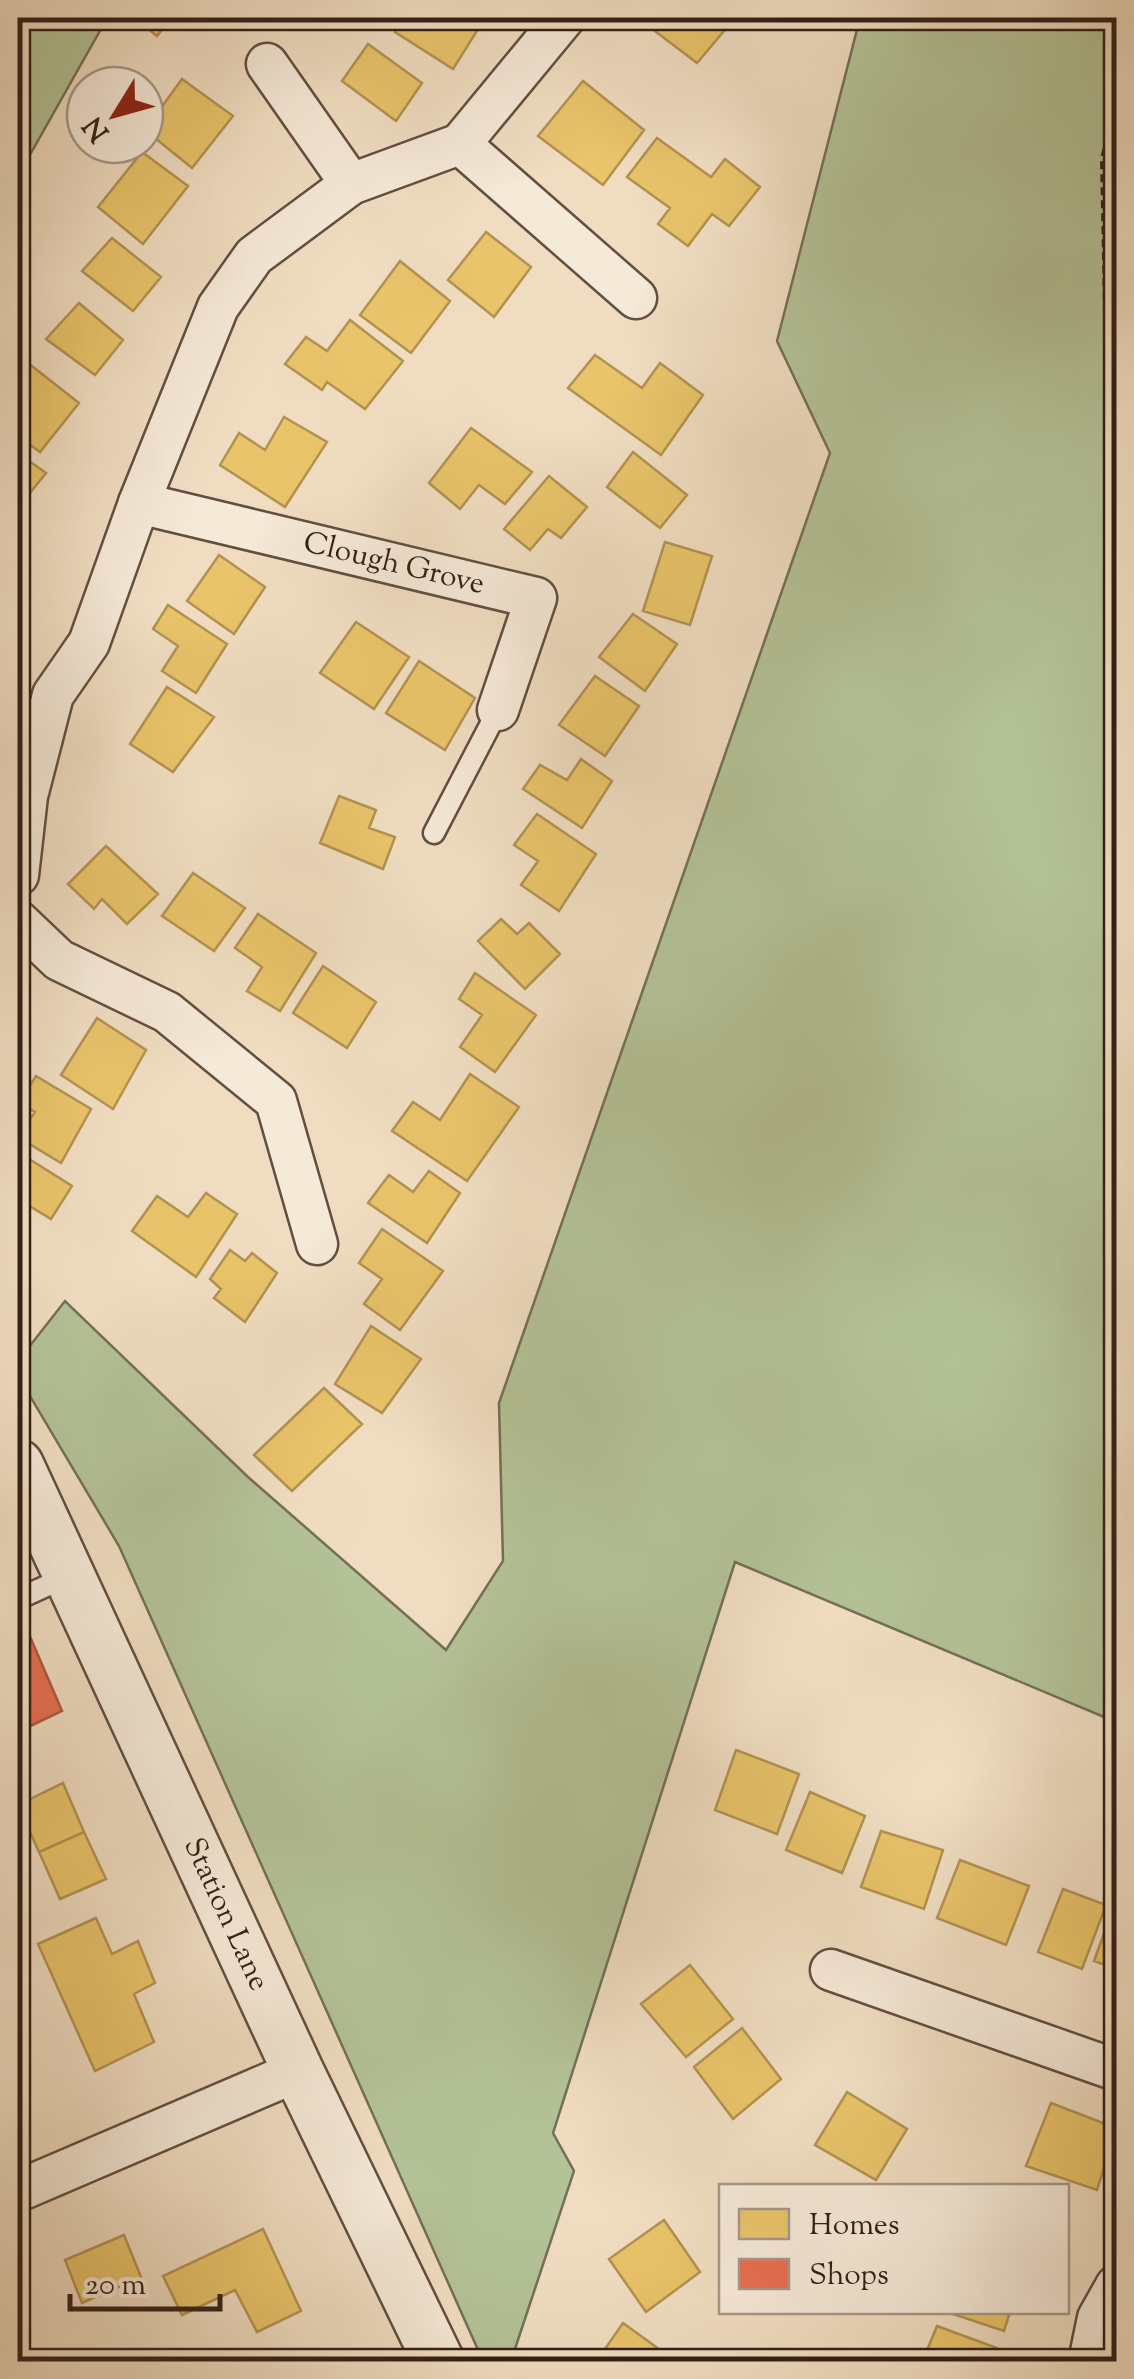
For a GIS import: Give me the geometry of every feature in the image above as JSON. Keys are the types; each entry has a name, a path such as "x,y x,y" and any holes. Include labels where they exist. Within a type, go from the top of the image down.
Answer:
{"street":[{"path":"18,875 27,796 53,696 90,643 139,503 218,307 254,256 351,184 460,144 564,18"},
{"path":"267,64 351,184"},
{"path":"460,144 636,298"},
{"name":"Clough Grove","path":"139,503 536,598 498,710"},
{"path":"18,921 59,960 167,1012 276,1101 317,1244"},
{"name":"Station Lane","path":"18,1466 66,1577 298,2071 439,2362"},
{"path":"831,1970 1116,2070"},
{"path":"18,2191 298,2071"},
{"path":"1089,2362 1098,2318 1116,2286"}],"lane":[{"path":"434,833 498,710"},
{"path":"18,1599 66,1577"}],"path":[{"path":"1116,111 1103,158 1108,408 1116,424"}],"green space":[{"path":"29,18 106,20 81,65 65,65 65,93 18,176 18,33"},
{"path":"860,18 1116,18 1116,1722 735,1562 553,2133 574,2171 511,2361 483,2361 119,1546 18,1376 18,1361 65,1301 248,1477 446,1650 503,1561 499,1403 830,453 777,341"}],"building: Homes":[{"path":"134,18 171,18 157,36"},
{"path":"404,18 485,18 453,69 395,32"},
{"path":"660,18 735,18 697,63 651,28"},
{"path":"368,44 422,83 396,121 342,81"},
{"path":"182,79 233,116 192,168 165,146 165,102"},
{"path":"583,81 644,130 603,185 538,136"},
{"path":"657,138 711,177 725,159 760,187 729,226 712,214 688,246 658,224 670,208 627,177"},
{"path":"132,165 160,165 188,186 143,244 98,207"},
{"path":"486,232 531,267 494,317 448,280"},
{"path":"112,238 161,277 133,311 82,271"},
{"path":"400,261 450,301 411,353 360,315"},
{"path":"79,303 123,340 95,375 46,339"},
{"path":"350,320 403,361 365,409 327,382 322,390 285,364 306,337 327,351"},
{"path":"595,355 642,388 660,363 703,395 661,455 568,388"},
{"path":"28,363 79,403 40,452 18,436 18,376"},
{"path":"284,417 327,442 285,507 220,465 239,433 265,450"},
{"path":"471,428 532,472 505,504 479,485 460,509 429,483"},
{"path":"633,452 687,495 660,528 607,487"},
{"path":"18,453 46,473 18,508"},
{"path":"549,476 587,507 561,538 548,529 530,550 504,529"},
{"path":"665,542 712,556 690,625 643,611"},
{"path":"219,555 265,587 234,634 187,601"},
{"path":"168,605 227,644 196,693 162,671 178,646 153,629"},
{"path":"633,614 677,644 645,691 599,657"},
{"path":"356,622 409,657 374,709 320,673"},
{"path":"419,661 475,698 445,750 386,713"},
{"path":"595,676 639,706 605,756 559,725"},
{"path":"167,687 214,717 173,772 130,744"},
{"path":"581,759 612,781 582,828 523,789 540,765 567,780"},
{"path":"339,796 376,810 369,828 395,837 383,869 320,843"},
{"path":"537,814 596,854 559,911 521,885 538,861 514,845"},
{"path":"106,846 158,894 127,924 102,899 94,909 68,884"},
{"path":"193,873 245,908 214,951 162,916"},
{"path":"258,914 316,953 280,1011 247,991 262,967 235,948"},
{"path":"501,919 517,934 529,923 560,954 525,989 478,941"},
{"path":"323,966 376,1002 347,1048 293,1013"},
{"path":"475,973 536,1015 495,1072 460,1047 482,1015 459,999"},
{"path":"97,1018 146,1050 113,1109 61,1075"},
{"path":"470,1074 519,1107 467,1181 392,1131 413,1102 440,1120"},
{"path":"36,1076 91,1109 61,1163 18,1137 35,1112 19,1103"},
{"path":"18,1152 72,1186 51,1219 18,1199"},
{"path":"429,1171 460,1193 427,1243 368,1203 389,1175 413,1192"},
{"path":"206,1193 237,1214 196,1277 132,1231 157,1196 188,1217"},
{"path":"382,1229 443,1271 400,1330 364,1304 382,1279 359,1263"},
{"path":"230,1250 245,1261 252,1253 277,1273 245,1322 214,1298 221,1289 210,1279"},
{"path":"371,1326 421,1359 382,1413 335,1384"},
{"path":"324,1388 362,1424 292,1491 254,1455"},
{"path":"736,1750 799,1774 777,1834 715,1810"},
{"path":"63,1783 84,1832 39,1852 18,1805"},
{"path":"810,1792 865,1816 842,1873 786,1850"},
{"path":"881,1831 943,1850 924,1909 861,1887"},
{"path":"84,1832 106,1879 60,1899 39,1852"},
{"path":"960,1860 1029,1886 1006,1945 937,1918"},
{"path":"1063,1889 1106,1905 1082,1969 1038,1952"},
{"path":"1116,1907 1116,1969 1094,1961"},
{"path":"96,1918 112,1954 138,1941 155,1983 134,1994 154,2042 95,2071 38,1944"},
{"path":"690,1965 733,2019 686,2057 641,2004"},
{"path":"742,2028 781,2079 733,2119 694,2067"},
{"path":"847,2092 907,2129 876,2180 815,2145"},
{"path":"1051,2103 1116,2128 1097,2190 1026,2166"},
{"path":"664,2220 700,2272 646,2312 609,2259"},
{"path":"263,2229 301,2311 257,2332 235,2290 182,2315 163,2276"},
{"path":"124,2235 141,2277 82,2303 65,2260"},
{"path":"953,2314 1009,2314 1004,2331"},
{"path":"623,2323 674,2360 673,2362 596,2362"},
{"path":"937,2326 997,2348 992,2362 922,2362"}],"building: Shops":[{"path":"18,1622 25,1625 62,1711 18,1732"}]}
